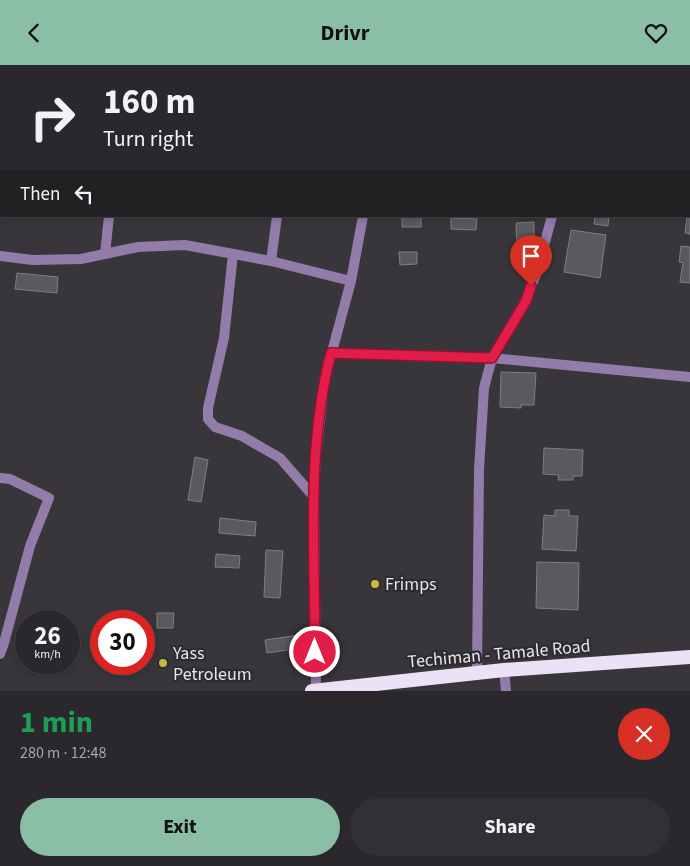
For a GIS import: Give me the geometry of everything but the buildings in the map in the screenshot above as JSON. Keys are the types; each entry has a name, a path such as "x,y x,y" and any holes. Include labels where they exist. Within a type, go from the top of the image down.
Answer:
{"highway":[{"name":"Techiman - Tamale Road","path":"314,691 504,670 690,657"}],"street":[{"path":"105,255 109,217"},
{"path":"271,261 277,217"},
{"path":"314,691 314,497 316,454 325,378 351,281 363,217"},
{"path":"477,673 478,469 484,388 492,358 526,301 537,272 552,217"},
{"path":"0,256 33,259 81,259 138,247 185,245 271,261 351,281"},
{"path":"233,254 224,338 208,408 208,419 216,427 242,436 280,458 314,497"},
{"path":"331,353 492,358 690,377"},
{"path":"0,478 10,479 48,498 30,546 0,654"},
{"path":"504,670 506,691"}],"place":[{"name":"Frimps","path":"375,584"},
{"name":"Yass Petroleum","path":"163,663"}],"route":[{"path":"315,652 314,497 316,454 325,378 331,353 492,358 526,301 531,286"}]}
